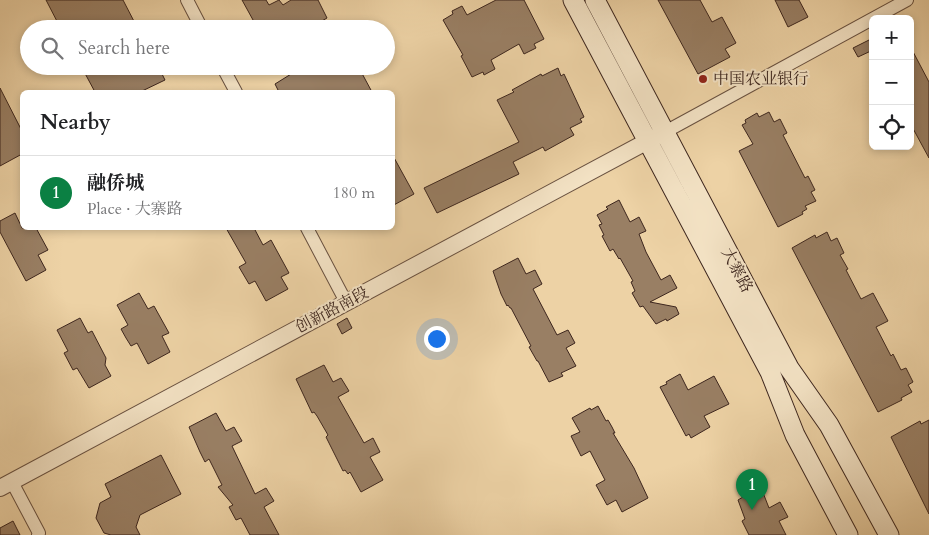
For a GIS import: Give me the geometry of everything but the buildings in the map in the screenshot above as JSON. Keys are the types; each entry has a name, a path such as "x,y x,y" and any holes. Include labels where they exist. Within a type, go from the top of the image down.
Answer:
{"main road":[{"name":"大寨路","path":"573,0 770,372 795,435 848,535"},
{"name":"大寨路","path":"595,0 789,368 828,425 889,535"}],"street":[{"path":"187,0 197,20"},
{"path":"665,132 907,0"},
{"path":"227,75 235,90"},
{"name":"创新路南段","path":"6,485 665,132"},
{"path":"308,230 346,302"},
{"path":"6,485 39,533 38,535"}],"place":[{"name":"中国农业银行","path":"703,79"},
{"name":"融侨城","path":"752,510"}]}
